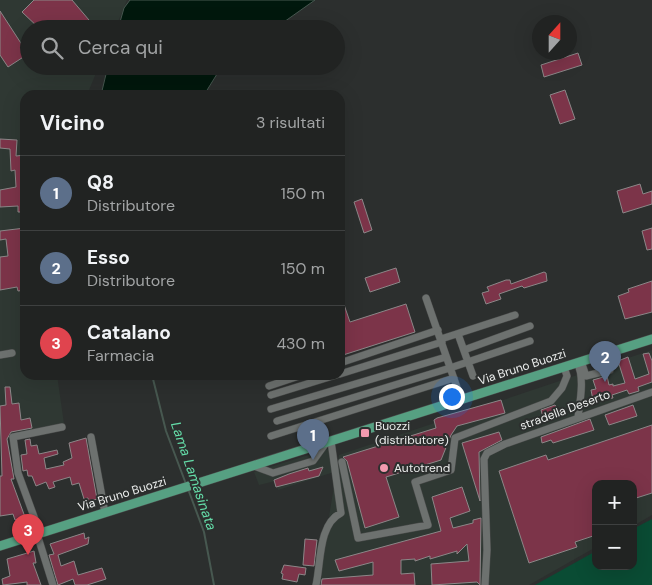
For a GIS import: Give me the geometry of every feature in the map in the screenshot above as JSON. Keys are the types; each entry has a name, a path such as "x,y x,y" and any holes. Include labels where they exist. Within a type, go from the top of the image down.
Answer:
{"main road":[{"name":"Via Bruno Buozzi","path":"0,546 652,338"}],"street":[{"path":"426,298 461,399"},
{"path":"345,372 441,341 515,314"},
{"path":"464,350 530,326"},
{"path":"345,360 438,330"},
{"path":"458,334 473,376"},
{"path":"277,421 450,368 530,341"},
{"path":"579,362 586,376 610,370 609,352"},
{"path":"0,355 12,353"},
{"path":"271,409 446,356"},
{"path":"578,417 579,362"},
{"path":"342,462 358,538 428,525 415,482 451,470 455,438 551,401 562,388 567,376 564,366"},
{"path":"271,436 454,378"},
{"path":"269,386 287,380"},
{"path":"271,395 320,380"},
{"name":"stradella Deserto","path":"485,585 487,550 484,459 488,453 578,417 652,392"},
{"path":"53,585 18,473 13,437 62,427"},
{"path":"91,438 107,513"},
{"path":"257,465 273,473 313,461 329,442"},
{"path":"316,585 326,530 334,516 341,514 329,442"}],"shaded area":[{"path":"0,0 127,0 119,20 20,20 20,75 95,75 89,90 20,90 20,380 58,380 64,424 0,435"},
{"path":"130,0 315,0 287,20 121,20 124,8"},
{"path":"106,75 216,75 207,90 102,90"},
{"path":"652,350 652,515 637,524 637,480 592,480 592,549 529,585 322,585 321,566 339,455"},
{"path":"331,448 334,472 278,490 275,481 259,485 254,472"}],"green space":[{"path":"652,519 652,585 535,585 592,553 592,570 637,570 637,527"}],"building":[{"path":"34,0 72,0 89,20 30,20 22,12"},
{"path":"0,11 20,42 20,59 8,67 0,55"},
{"path":"577,53 582,65 544,77 541,65 556,60 577,60"},
{"path":"565,90 575,119 560,124 550,95"},
{"path":"0,139 17,140 16,156 20,156 20,212 18,212 18,206 0,207 0,190 16,187 15,170 11,171 10,149 0,148"},
{"path":"640,184 643,194 652,191 652,204 623,213 617,191"},
{"path":"362,199 372,230 364,233 354,202"},
{"path":"652,228 652,249 647,250 642,231"},
{"path":"20,229 20,291 18,291 17,287 0,290 0,257 8,256 6,239 0,240 0,231"},
{"path":"396,268 400,282 370,292 365,278"},
{"path":"544,272 546,273 547,281 524,288 522,286 499,294 501,299 486,304 482,293 489,291 487,287 506,280 510,280 511,284"},
{"path":"652,281 652,312 625,319 618,296 629,292 628,289"},
{"path":"406,304 415,332 345,354 345,308 350,322"},
{"path":"649,353 652,361 652,382 638,387 639,391 629,394 627,390 612,395 613,398 593,400 591,390 596,389 593,380 607,376 609,385 625,383 618,361 628,357 635,379 649,374 643,354"},
{"path":"5,387 10,387 12,404 19,403 21,420 30,418 32,428 11,432 7,439 14,479 11,479 25,517 15,520 13,514 0,516 0,476 2,476 0,406 6,405"},
{"name":"Autotrend","path":"501,400 505,413 457,426 451,435 441,460 386,477 399,517 365,528 347,461 343,457 436,428 434,420 437,418"},
{"path":"555,405 561,414 544,421 541,410"},
{"path":"633,405 637,416 609,425 605,415"},
{"path":"590,419 594,430 553,443 551,440 542,443 541,437"},
{"path":"652,425 652,493 637,498 637,480 592,480 592,536 575,542 577,547 529,563 499,471 546,455 548,460"},
{"path":"499,432 502,440 479,452 480,501 462,443"},
{"path":"86,438 97,499 88,502 88,498 84,499 79,483 72,485 70,477 53,482 55,487 49,489 46,482 36,486 32,476 28,476 27,470 23,471 21,455 27,454 25,440 30,439 31,446 37,445 39,454 57,450 58,454 44,458 46,469 64,465 63,462 72,458 69,443"},
{"path":"323,467 319,476 276,487 274,480 308,468 309,471"},
{"path":"462,487 470,511 450,518 453,528 473,523 473,520 481,518 480,585 477,582 432,585 431,564 469,561 467,544 457,554 457,551 430,559 430,556 415,561 415,559 401,560 401,574 414,573 415,585 321,585 322,579 373,575 373,562 339,571 335,560 441,531 432,497"},
{"path":"84,533 85,539 89,537 88,544 58,555 61,566 74,561 78,575 102,568 106,579 87,585 75,585 73,579 58,585 49,555 54,554 50,544"},
{"path":"305,539 317,540 314,566 303,565"},
{"path":"34,551 36,563 33,563 41,585 27,585 27,582 3,585 2,579 10,576 7,559"},
{"path":"284,565 306,568 305,575 299,574 297,582 282,579 283,574 281,573"}],"waterway":[{"name":"Lama Lamasinata","path":"153,380 166,431 186,484"},
{"name":"Lama Lamasinata","path":"188,489 204,532 214,585"}],"place":[{"name":"Esso","path":"605,382"},
{"name":"Buozzi (distributore)","path":"365,433"},
{"name":"Q8","path":"313,460"},
{"name":"Autotrend","path":"384,468"},
{"name":"Catalano","path":"28,555"}]}
